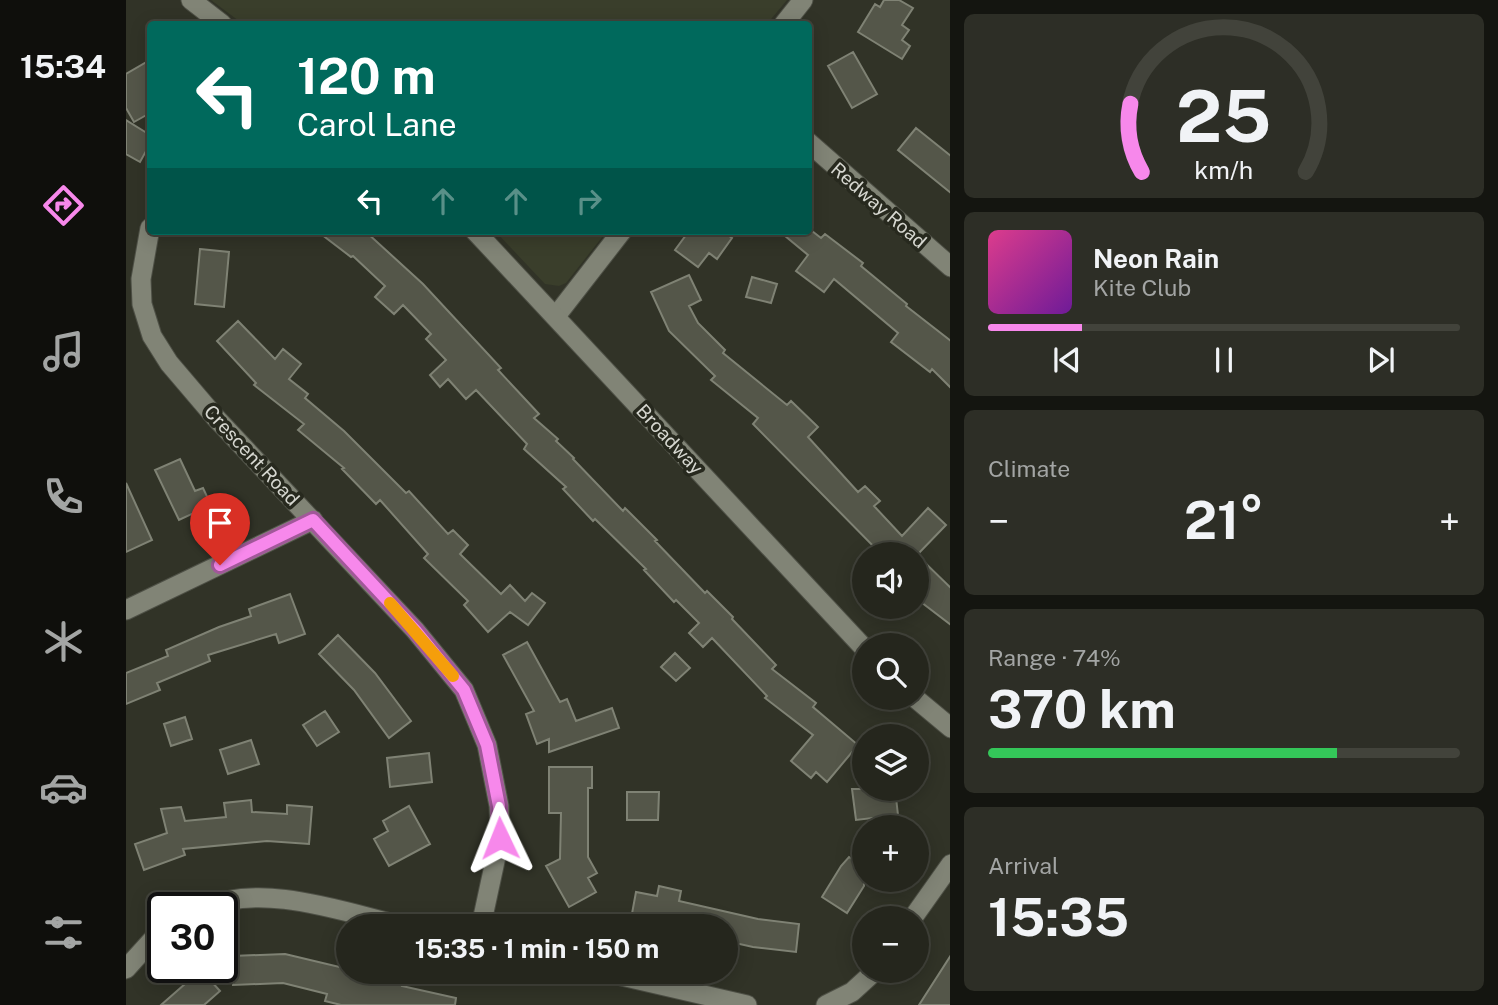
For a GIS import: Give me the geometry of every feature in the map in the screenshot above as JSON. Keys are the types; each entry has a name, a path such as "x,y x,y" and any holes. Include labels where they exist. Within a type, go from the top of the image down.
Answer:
{"street":[{"path":"191,0 218,21"},
{"path":"786,21 803,0"},
{"name":"Redway Road","path":"812,146 950,267"},
{"name":"Crescent Road","path":"149,235 141,279 142,304 152,336 169,363 215,417 415,630 464,690 487,745 499,806 500,838 484,914"},
{"name":"Broadway","path":"479,235 852,635"},
{"path":"556,316 619,235"},
{"path":"126,610 313,520"},
{"path":"929,710 950,728"},
{"path":"921,906 950,864"},
{"path":"238,900 284,898 352,914"},
{"path":"126,969 147,948"},
{"path":"825,1005 852,992 862,983"},
{"path":"656,984 747,1005"}],"shaded area":[{"path":"211,0 787,0 770,21 239,21"},
{"path":"499,235 604,235 566,283 559,286 545,284"}],"building":[{"path":"884,0 899,0 913,8 902,25 909,30 902,40 910,46 902,59 858,32 875,4 880,7"},
{"path":"853,52 877,94 852,108 828,66"},
{"path":"147,62 147,115 134,122 126,108 126,74"},
{"path":"126,120 147,133 147,149 140,162 126,154"},
{"path":"916,128 950,155 950,192 898,150"},
{"path":"812,231 821,238 825,234 863,263 861,266 907,304 906,306 950,340 950,387 932,369 930,372 891,342 898,333 834,279 824,292 796,271 808,255 784,235 812,235"},
{"path":"322,235 369,235 423,284 501,368 498,370 539,414 534,418 558,439 556,441 623,511 625,508 657,540 655,541 705,593 707,591 733,617 776,665 772,669 816,703 813,707 852,740 852,752 827,782 816,772 811,778 791,761 813,735 765,698 767,696 712,638 703,647 689,633 699,623 676,600 674,602 644,570 646,569 595,519 593,521 563,489 566,487 524,449 527,444 476,390 466,399 448,379 440,387 430,375 446,360 426,339 431,334 403,305 394,314 375,297 385,286 353,256"},
{"path":"686,235 728,235 732,238 717,259 709,253 698,267 675,250"},
{"path":"200,249 229,252 224,307 195,304"},
{"path":"689,275 701,300 689,306 698,323 725,350 723,353 787,405 791,401 818,427 808,437 858,492 865,486 880,501 874,506 902,536 928,508 946,525 929,543 869,542 753,424 758,418 711,380 715,376 669,331 651,292"},
{"path":"752,277 777,284 771,303 746,297"},
{"path":"238,321 275,359 283,349 301,364 289,379 308,394 305,398 344,431 406,493 409,491 448,534 453,530 468,545 460,554 501,594 510,585 525,601 532,593 545,603 528,625 510,612 488,632 464,605 468,601 424,558 428,554 380,500 376,504 342,469 344,468 298,430 304,424 254,385 256,383 217,341"},
{"path":"180,459 195,491 203,488 211,505 179,520 155,470"},
{"path":"126,483 152,540 126,552"},
{"path":"929,567 950,587 950,624 929,608"},
{"path":"290,594 305,634 279,643 276,634 208,655 210,661 157,683 160,690 126,704 126,673 168,656 166,650 251,616 249,609"},
{"path":"338,635 375,673 411,721 389,738 354,690 319,654"},
{"path":"527,642 560,702 567,699 576,721 612,708 619,728 549,752 549,739 537,744 526,714 534,711 503,655"},
{"path":"675,653 690,668 676,681 661,667"},
{"path":"325,711 339,732 317,746 303,725"},
{"path":"185,717 192,739 171,746 164,724"},
{"path":"251,740 259,764 228,774 220,750"},
{"path":"429,753 432,782 390,787 387,758"},
{"path":"549,767 592,767 592,788 588,788 588,857 597,873 588,878 596,892 569,907 546,866 560,859 561,813 549,813"},
{"path":"627,792 659,792 658,820 627,820"},
{"path":"251,800 252,812 287,814 287,805 312,807 309,844 267,841 183,849 185,855 144,870 135,844 167,833 161,809 181,807 185,821 226,817 224,803"},
{"path":"854,801 896,801 898,815 855,815"},
{"path":"409,806 430,844 389,866 374,839 388,831 383,821"},
{"path":"849,857 852,859 852,892 860,892 847,913 822,897"},
{"path":"659,886 681,891 679,901 736,914 632,914 636,892 657,896"},
{"path":"738,914 799,924 796,952 738,944"},
{"path":"285,954 336,966 336,984 402,984 456,998 455,1005 341,1005 325,1001 327,994 283,983 233,985 238,983 238,956"},
{"path":"950,957 950,1005 919,1005"},
{"path":"186,983 213,983 220,991 204,1005 161,1005"}],"slow traffic":[{"path":"390,603 453,676"}],"route":[{"path":"220,565 313,520 415,630 464,690 487,745 499,806 500,838"}]}
